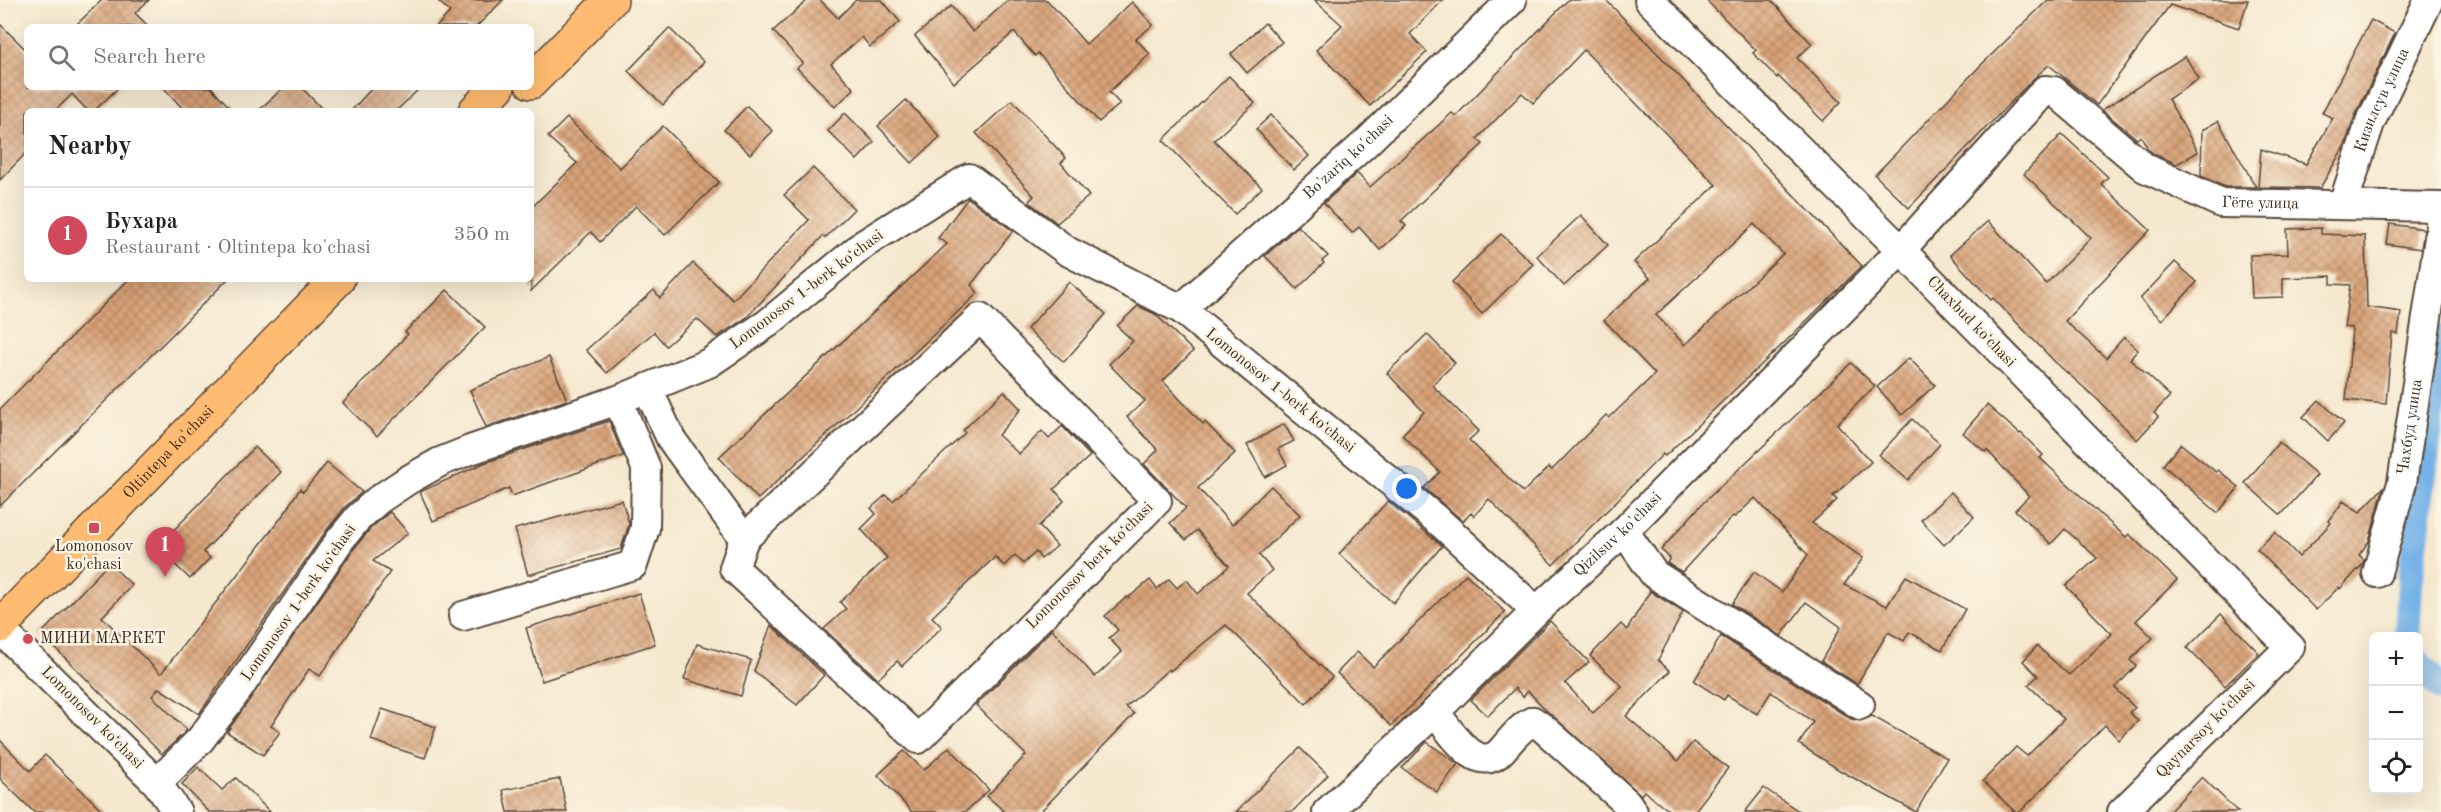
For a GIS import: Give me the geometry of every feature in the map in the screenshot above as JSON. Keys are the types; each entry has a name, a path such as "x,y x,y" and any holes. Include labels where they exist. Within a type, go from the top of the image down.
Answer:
{"main road":[{"path":"534,51 584,0"},
{"path":"534,79 611,0"},
{"path":"478,108 495,90"},
{"path":"505,108 523,90"},
{"name":"Oltintepa ko'chasi","path":"0,593 307,282"},
{"name":"Oltintepa ko'chasi","path":"0,627 335,282"}],"street":[{"name":"Bo'zariq ko'chasi","path":"1180,309 1367,142 1512,0"},
{"name":"Chaxbud koʻchasi","path":"1649,0 1901,250 2290,647"},
{"name":"Кизилсув улица","path":"2343,204 2370,123 2429,0"},
{"name":"Гёте улица","path":"1901,250 2045,90 2054,92 2145,168 2221,203 2441,207"},
{"name":"Lomonosov 1-berk koʻchasi","path":"157,783 200,740 237,691 340,540 358,518 378,500 408,480 470,450 618,400 709,363 768,323 864,244 969,178 1067,251 1180,309 1442,524 1536,611"},
{"name":"Чахбуд улица","path":"2377,573 2402,483 2440,231 2441,207"},
{"name":"Qizilsuv ko'chasi","path":"1327,812 1435,712 1536,611 1624,531 1901,250"},
{"name":"Lomonosov berk koʻchasi","path":"980,318 1157,501 918,739 734,568 744,539 980,318"},
{"path":"648,388 671,439 744,539"},
{"path":"463,616 633,565 645,528 646,468 618,400"},
{"path":"1624,531 1654,574 1860,705"},
{"name":"Lomonosov koʻchasi","path":"0,627 157,783 177,812"},
{"name":"Qaynarsoy koʻchasi","path":"2122,812 2290,647"},
{"path":"1435,712 1474,757 1485,760 1499,754 1524,726 1533,721 1627,804 1633,812"}],"building":[{"path":"102,0 149,0 135,13 146,24 77,24"},
{"path":"437,0 503,0 479,24 439,24 450,12"},
{"path":"808,0 820,0 838,18 856,0 882,0 900,22 870,47 862,37 831,64 854,89 835,107 797,68 803,63 773,31"},
{"path":"1008,0 1047,0 1086,44 1132,2 1153,25 1136,39 1150,54 1109,92 1120,104 1099,122 1038,53 1035,56 1014,32 954,83 915,36 951,6 973,32"},
{"path":"1314,0 1443,0 1410,34 1427,52 1370,106 1316,50 1342,25"},
{"path":"1568,0 1606,0 1862,266 1665,456 1663,454 1553,565 1489,499 1474,516 1471,513 1463,521 1424,488 1440,472 1402,435 1424,412 1387,373 1427,334 1455,363 1432,385 1479,431 1469,440 1523,492 1549,467 1552,470 1606,415 1609,418 1655,374 1604,320 1650,278 1634,262 1716,185 1584,50 1533,103 1522,93 1477,139 1483,144 1401,221 1406,226 1380,250 1359,227 1352,233 1324,203 1357,173 1370,187 1452,113 1456,116","holes":["1754,224 1783,254 1685,345 1656,315"]},
{"path":"1706,0 1771,0 1812,44 1797,58 1841,102 1823,121 1778,76 1777,78 1753,53 1756,50"},
{"path":"2048,0 2248,0 2239,28 2170,5 2097,105 2049,65 1909,208 1875,175 1980,66"},
{"path":"2371,20 2395,33 2355,116 2345,145 2320,188 2258,187 2261,149 2306,164 2333,118 2322,113"},
{"path":"1265,23 1282,42 1247,73 1231,54"},
{"path":"0,24 24,48 24,90 116,90 97,108 85,108 72,94 58,108 24,108 24,155 0,180"},
{"path":"669,28 704,62 663,105 628,71"},
{"path":"2185,56 2199,79 2168,99 2198,152 2177,164 2154,154 2148,149 2141,136 2137,139 2102,110"},
{"path":"1229,76 1255,103 1214,140 1262,188 1235,214 1163,140"},
{"path":"166,90 214,90 230,108 182,108"},
{"path":"281,90 304,90 321,108 261,108"},
{"path":"370,90 418,90 399,108 354,108"},
{"path":"906,100 940,137 912,163 878,126"},
{"path":"1012,100 1066,158 1061,163 1089,196 1057,223 1030,203 1029,201 1034,196 976,133"},
{"path":"747,106 773,131 750,154 724,130"},
{"path":"845,113 874,142 857,160 828,131"},
{"path":"1271,115 1309,156 1294,170 1256,129"},
{"path":"567,118 620,168 663,126 719,182 665,235 636,206 600,242 591,232 531,291 531,282 534,282 534,205 577,163 548,137"},
{"path":"2218,121 2256,187 2225,187 2201,176 2202,130"},
{"path":"2062,134 2108,177 2101,184 2150,230 2065,321 2106,358 2124,337 2138,350 2130,359 2170,396 2154,413 2158,417 2137,440 2098,400 2055,362 1993,298 1991,300 1950,255 1988,221 2046,284 2091,238 2024,174"},
{"path":"813,168 854,209 825,238 823,236 746,318 717,337 697,319 666,346 654,332 607,373 586,350 654,290 660,298 693,263 733,300 809,220 784,195"},
{"path":"968,198 1013,231 971,285 978,293 758,499 719,457 947,244 938,238"},
{"path":"1581,215 1608,245 1564,286 1537,256"},
{"path":"2390,224 2424,229 2421,249 2387,244"},
{"path":"1298,226 1328,256 1322,261 1324,263 1297,289 1265,256"},
{"path":"2321,228 2321,234 2365,236 2367,307 2401,312 2398,334 2392,333 2386,404 2346,400 2352,328 2344,327 2350,285 2331,284 2331,276 2283,278 2283,297 2252,298 2250,255 2288,254 2287,229"},
{"path":"1501,234 1533,264 1482,314 1452,282"},
{"path":"2175,262 2197,282 2162,320 2140,299"},
{"path":"126,282 225,282 0,506 0,409"},
{"path":"1069,282 1106,314 1064,362 1027,329"},
{"path":"447,290 485,327 377,436 343,403 408,334 405,332"},
{"path":"1138,306 1155,314 1193,351 1163,381 1203,424 1205,422 1235,453 1198,488 1232,525 1271,486 1300,515 1259,555 1272,570 1247,593 1332,677 1306,704 1226,625 1170,671 1169,669 1126,707 1134,714 1040,812 1005,812 987,796 1026,755 976,705 1052,629 1095,677 1122,652 1109,638 1118,630 1105,616 1127,597 1150,580 1157,589 1169,579 1177,588 1187,580 1198,594 1229,566 1197,530 1186,540 1170,523 1186,508 1144,464 1158,450 1127,417 1145,401 1109,364 1133,341 1117,326"},
{"path":"549,357 567,400 486,427 470,390"},
{"path":"1909,358 1935,385 1902,415 1877,387"},
{"path":"1851,363 1875,386 1837,424 1871,462 1833,496 1837,500 1812,523 1863,558 1844,585 1887,606 1906,576 1965,609 1942,650 1909,632 1904,641 1888,632 1857,684 1821,661 1841,627 1806,602 1781,636 1732,604 1754,572 1782,592 1808,555 1755,498 1735,517 1733,516 1682,572 1667,563 1670,558 1661,550 1702,504"},
{"path":"1004,391 1021,409 998,435 1019,454 1042,431 1049,439 1062,426 1090,456 1054,489 1064,501 1039,526 1057,546 1041,559 1036,552 1023,564 1015,555 1004,566 995,557 932,617 942,627 902,666 897,661 878,679 824,629 846,609 840,602 887,558 861,529 876,514 871,508 886,495 893,501 965,433 963,430"},
{"path":"2319,400 2344,423 2328,441 2303,417"},
{"path":"1987,405 2021,433 2043,455 2040,458 2101,515 2126,537 2129,534 2177,580 2136,621 2153,638 2130,660 2136,666 2115,688 2135,708 2129,712 2138,721 2119,740 2105,725 2020,812 2015,812 1983,781 2016,747 2027,756 2064,719 2028,685 2038,676 2023,661 2037,646 2069,675 2112,634 2066,586 2097,558 2065,529 2051,544 2015,510 2029,496 1987,450 1985,452 1963,433"},
{"path":"1912,419 1940,444 1908,480 1879,455"},
{"path":"609,421 623,456 512,496 509,488 433,521 420,492 484,463"},
{"path":"1284,424 1294,441 1278,449 1287,465 1265,477 1247,445"},
{"path":"2279,442 2317,475 2281,515 2245,483"},
{"path":"2181,444 2239,487 2218,513 2163,465"},
{"path":"255,447 281,472 203,552 210,558 190,579 157,547"},
{"path":"327,463 362,492 345,507 326,531 199,714 159,688 152,696 187,730 162,754 41,634 109,563 132,585 102,617 161,674 290,506 300,489 303,492"},
{"path":"2384,487 2369,541 2359,555 2364,560 2362,565 2316,610 2257,549 2275,532 2299,557 2331,523 2329,521 2343,501 2360,512"},
{"path":"1951,492 1974,517 1944,545 1921,520"},
{"path":"622,500 629,524 621,549 528,575 515,529"},
{"path":"1388,501 1442,546 1393,603 1339,554"},
{"path":"390,512 408,533 373,561 390,572 320,676 309,669 271,726 280,732 263,755 227,732 353,550 370,529"},
{"path":"1466,574 1505,612 1391,726 1337,673 1357,652 1373,667"},
{"path":"1650,591 1683,612 1658,660 1670,671 1626,716 1678,761 1693,742 1728,768 1694,812 1671,812 1644,791 1641,795 1528,691 1523,697 1515,688 1488,716 1471,700 1550,621 1589,662 1565,683 1593,713 1622,686 1590,656 1621,624 1627,630"},
{"path":"639,593 655,644 542,681 526,628"},
{"path":"2221,614 2259,653 2225,686 2187,648"},
{"path":"771,625 824,675 797,705 754,671"},
{"path":"1721,636 1851,719 1860,721 1872,716 1947,758 1916,812 1841,771 1799,744 1813,722 1771,692 1757,714 1727,695 1724,700 1694,681"},
{"path":"697,644 751,660 741,696 684,679"},
{"path":"382,709 436,727 425,758 371,740"},
{"path":"0,740 30,771 45,755 104,812 34,812 0,779"},
{"path":"1427,742 1458,764 1437,792 1402,768"},
{"path":"949,747 989,790 965,812 912,812 878,775 904,751 924,770"},
{"path":"1300,748 1328,775 1292,812 1236,812"},
{"path":"198,767 222,790 236,778 270,812 209,812 182,784"},
{"path":"2202,777 2238,812 2169,812"},
{"path":"560,779 567,812 508,812 503,790"},
{"path":"1764,788 1800,812 1745,812"}],"waterway":[{"path":"2407,632 2410,585 2441,338"},
{"path":"2423,668 2441,689"}],"place":[{"name":"Lomonosov ko'chasi","path":"94,528"},
{"name":"Бухара","path":"165,577"},
{"name":"МИНИ МАРКЕТ","path":"28,639"}]}
